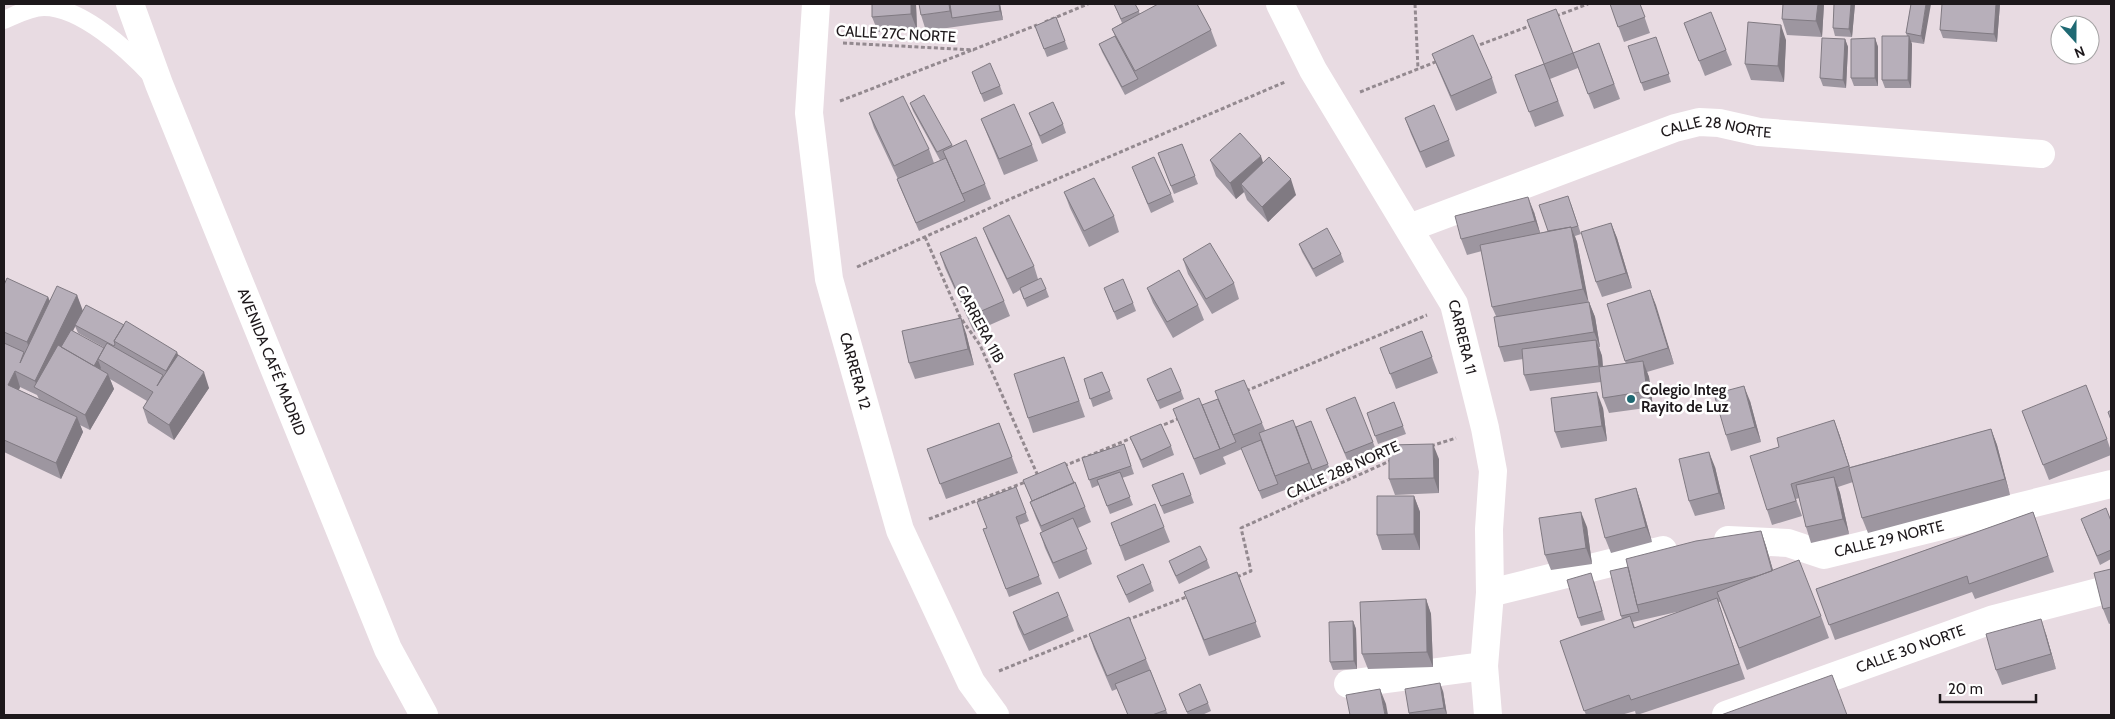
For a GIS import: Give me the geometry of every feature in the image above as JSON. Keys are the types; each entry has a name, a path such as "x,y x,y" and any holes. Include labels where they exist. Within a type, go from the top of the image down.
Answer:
{"street":[{"name":"AVENIDA CAFÉ MADRID","path":"130,4 158,84 388,649 424,715"},
{"name":"CARRERA 12","path":"816,4 809,113 829,279 900,530 971,682 995,715"},
{"name":"CARRERA 11","path":"1280,4 1313,70 1454,304 1485,428 1493,471 1489,529 1490,593 1484,666 1488,715"},
{"name":"CALLE 28 NORTE","path":"1409,228 1655,135 1699,122 1719,123 1759,132 2041,154"},
{"name":"CALLE 29 NORTE","path":"1490,593 1710,539 1788,543 1824,555 2111,484"},
{"name":"CALLE 30 NORTE","path":"1726,715 1994,619 2098,592"},
{"path":"1348,684 1484,666"}],"lane":[{"path":"4,20 26,11 43,7 60,10 97,28 120,45 158,84"}],"path":[{"path":"809,113 977,50 1088,4"},
{"path":"1415,4 1418,68"},
{"path":"1552,17 1588,4"},
{"path":"1472,48 1535,24"},
{"name":"CALLE 27C NORTE","path":"814,42 977,50"},
{"path":"1380,83 1445,58"},
{"path":"829,279 1313,70"},
{"name":"CARRERA 11B","path":"925,237 960,317 980,345 1038,476"},
{"path":"1243,392 1454,304"},
{"path":"1152,430 1187,415"},
{"name":"CALLE 28B NORTE","path":"1422,448 1485,428"},
{"path":"1056,469 1143,434"},
{"name":"CALLE 28B NORTE","path":"1233,578 1251,571 1241,528 1394,460"},
{"path":"900,530 1047,473"},
{"path":"1125,621 1197,593"},
{"path":"971,682 1098,632"}],"building":[{"path":"872,4 911,4 911,14 872,17"},
{"path":"919,4 949,4 950,11 921,15"},
{"path":"950,4 999,4 1000,11 952,18"},
{"path":"1114,4 1135,4 1139,11 1121,19"},
{"path":"1158,4 1197,4 1211,30 1135,71 1112,29"},
{"path":"1610,4 1640,4 1645,17 1618,27"},
{"path":"1783,4 1818,4 1816,21 1782,19"},
{"path":"1834,4 1851,4 1849,29 1833,28"},
{"path":"1911,4 1926,4 1921,36 1906,33"},
{"path":"1942,4 1996,4 1994,34 1940,30"},
{"path":"1556,9 1573,53 1544,64 1527,20"},
{"path":"1711,12 1726,50 1699,61 1684,23"},
{"path":"1056,17 1065,41 1044,49 1035,26"},
{"path":"1748,22 1781,25 1778,66 1745,64"},
{"path":"1473,35 1492,78 1451,96 1432,54"},
{"path":"1115,36 1138,79 1122,87 1099,44"},
{"path":"1882,36 1909,36 1908,80 1882,80"},
{"path":"1656,37 1669,74 1641,83 1628,46"},
{"path":"1822,38 1845,39 1843,80 1820,78"},
{"path":"1875,38 1875,78 1851,78 1851,39"},
{"path":"1599,43 1614,84 1588,94 1573,53"},
{"path":"990,63 1000,86 981,94 972,72"},
{"path":"1544,64 1558,101 1529,112 1515,75"},
{"path":"924,95 952,145 937,152 910,103"},
{"path":"903,96 929,149 894,166 869,113"},
{"path":"1053,102 1063,124 1040,136 1029,113"},
{"path":"1014,104 1032,145 999,159 981,119"},
{"path":"1434,105 1449,140 1420,152 1405,118"},
{"path":"1240,133 1261,156 1230,183 1210,160"},
{"path":"966,140 985,184 962,194 943,151"},
{"path":"1182,144 1195,176 1171,186 1158,153"},
{"path":"1154,157 1171,194 1148,204 1132,167"},
{"path":"1269,157 1291,179 1262,207 1241,184"},
{"path":"946,158 965,201 916,223 897,179"},
{"path":"1094,178 1114,216 1084,231 1064,192"},
{"path":"1568,196 1578,226 1548,231 1539,205"},
{"path":"1528,197 1535,221 1461,239 1455,216"},
{"path":"1009,215 1034,266 1007,279 983,228"},
{"path":"1611,223 1626,273 1596,282 1581,232"},
{"path":"1571,227 1583,289 1492,307 1480,245"},
{"path":"1327,228 1341,254 1313,269 1299,244"},
{"path":"976,237 1004,301 968,317 940,253"},
{"path":"1210,243 1234,283 1206,299 1183,259"},
{"path":"1179,270 1198,305 1167,322 1147,288"},
{"path":"7,278 48,297 27,342 4,332 4,285"},
{"path":"1041,278 1046,289 1024,299 1020,288"},
{"path":"1123,279 1133,303 1114,312 1104,288"},
{"path":"57,286 77,295 35,381 15,371 8,385 77,417 56,463 4,440 4,343 24,352 20,363"},
{"path":"1650,290 1668,348 1625,361 1607,304"},
{"path":"1589,302 1594,332 1499,347 1494,317"},
{"path":"86,305 124,325 114,341 114,346 75,325"},
{"path":"961,318 968,349 909,363 902,331"},
{"path":"126,321 177,352 166,371 114,341"},
{"path":"71,330 104,348 94,366 61,347"},
{"path":"1422,331 1432,357 1390,374 1380,348"},
{"path":"1596,340 1599,366 1524,375 1522,349"},
{"path":"107,343 163,375 157,386 178,355 204,372 169,425 143,408 153,392 98,359"},
{"path":"58,345 108,374 85,415 34,387"},
{"path":"1064,357 1079,401 1028,418 1014,374"},
{"path":"1643,361 1647,391 1603,398 1599,367"},
{"path":"1171,368 1181,391 1157,401 1147,379"},
{"path":"1102,372 1110,391 1090,399 1084,379"},
{"path":"1244,380 1262,423 1233,435 1215,391"},
{"path":"2086,385 2107,439 2043,465 2022,411"},
{"path":"1744,386 1755,427 1726,435 1714,394"},
{"path":"1597,392 1602,426 1555,432 1551,398"},
{"path":"1355,397 1373,442 1345,453 1326,409"},
{"path":"1199,398 1220,449 1194,459 1173,409"},
{"path":"1218,399 1236,442 1220,449 1202,405"},
{"path":"1394,402 1403,426 1375,436 1367,413"},
{"path":"1293,420 1309,463 1275,476 1259,433"},
{"path":"1834,420 1849,466 1791,484 1796,501 1767,510 1750,456 1779,447 1777,438"},
{"path":"1311,421 1328,464 1312,470 1296,427"},
{"path":"999,423 1012,457 940,484 927,449"},
{"path":"1161,424 1171,446 1141,460 1130,437"},
{"path":"1991,429 2005,479 1862,518 1849,468"},
{"path":"1261,440 1278,484 1259,491 1241,448"},
{"path":"1124,444 1131,466 1089,480 1082,458"},
{"path":"1433,444 1434,478 1389,479 1389,445"},
{"path":"1709,452 1719,493 1689,501 1679,459"},
{"path":"1065,462 1074,483 1032,501 1023,480"},
{"path":"1120,472 1130,497 1107,506 1097,480"},
{"path":"1183,473 1191,495 1161,506 1152,485"},
{"path":"1834,477 1843,519 1806,527 1796,485"},
{"path":"1075,482 1085,507 1041,526 1030,502"},
{"path":"1016,487 1026,513 1016,517 1039,576 1006,589 983,529 987,528 977,502"},
{"path":"1636,488 1646,527 1605,538 1595,499"},
{"path":"1377,496 1414,496 1414,534 1377,535"},
{"path":"1155,504 1164,527 1120,546 1111,523"},
{"path":"2106,508 2111,521 2111,550 2097,556 2081,519"},
{"path":"1581,512 1586,548 1545,555 1539,518"},
{"path":"2033,512 2048,556 1969,584 1967,576 1829,625 1816,589"},
{"path":"1073,518 1087,549 1053,563 1040,533"},
{"path":"1761,531 1772,571 1637,605 1626,559 1696,541"},
{"path":"1200,546 1207,560 1176,576 1169,561"},
{"path":"1799,560 1821,616 1739,648 1717,592"},
{"path":"1143,564 1151,583 1126,595 1117,576"},
{"path":"1628,567 1639,612 1621,616 1610,571"},
{"path":"2111,569 2111,607 2103,609 2094,573"},
{"path":"1237,572 1256,622 1204,640 1184,592"},
{"path":"1591,573 1602,611 1578,618 1567,580"},
{"path":"1058,592 1068,616 1024,635 1013,612"},
{"path":"1717,598 1739,664 1631,700 1629,695 1584,711 1560,641 1630,616 1634,628"},
{"path":"1426,599 1427,652 1362,654 1360,602"},
{"path":"1129,617 1146,659 1107,676 1089,634"},
{"path":"2041,619 2051,654 1996,670 1986,634"},
{"path":"1353,621 1354,661 1330,662 1329,622"},
{"path":"1150,670 1166,710 1152,715 1128,715 1115,684"},
{"path":"1832,675 1847,715 1721,715"},
{"path":"1440,683 1444,708 1409,713 1405,689"},
{"path":"1200,684 1208,703 1187,712 1179,694"},
{"path":"1380,689 1385,715 1350,715 1346,695"}],"place":[{"name":"Colegio Integ Rayito de Luz","path":"1631,399"}]}
